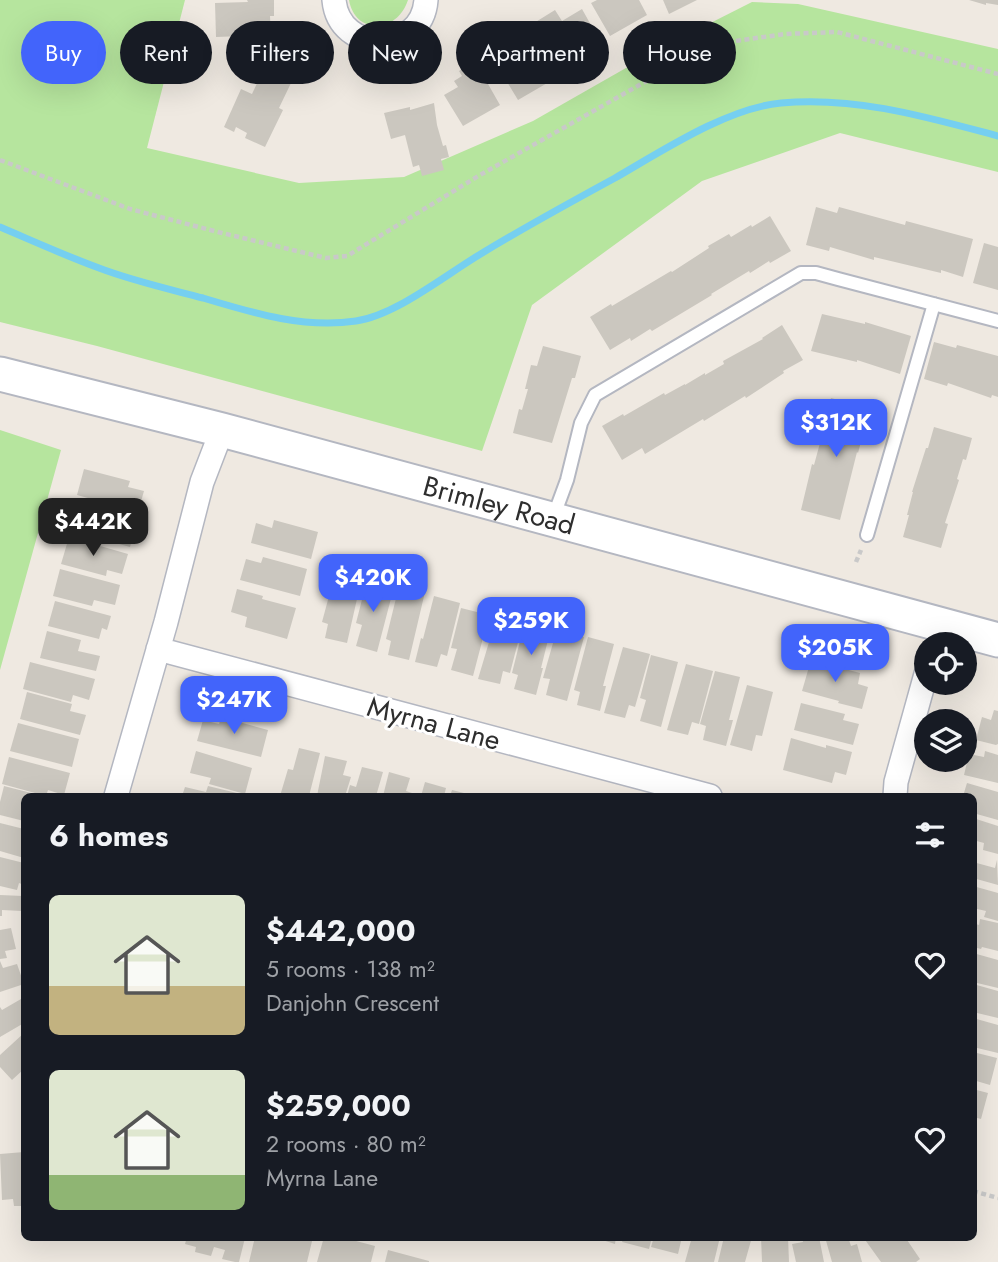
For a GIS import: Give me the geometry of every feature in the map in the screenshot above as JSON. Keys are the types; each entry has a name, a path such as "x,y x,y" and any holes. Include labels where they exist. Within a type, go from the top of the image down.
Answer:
{"main road":[{"name":"Brimley Road","path":"0,374 222,429 553,519 929,632"},
{"name":"Brimley Road","path":"977,638 998,640"}],"street":[{"path":"334,0 341,22 352,33 365,40 380,43 409,33 419,21 426,0"},
{"path":"117,793 202,482 222,429"},
{"name":"Myrna Lane","path":"158,649 699,793"},
{"path":"895,793 920,695"}],"lane":[{"path":"553,519 567,480 581,423 594,394 801,273 816,273 998,320"},
{"path":"867,535 934,304"}],"path":[{"path":"0,160 130,209 326,258 347,256 619,96 666,70 728,42 785,34 837,32 998,74"},
{"path":"977,1192 998,1198"}],"green space":[{"path":"0,0 185,0 180,21 120,21 120,84 163,84 147,148 299,183 404,177 533,121 598,84 609,84 609,78 623,70 623,84 736,84 736,21 714,21 752,2 798,4 998,49 998,172 840,133 702,181 532,305 482,451 0,322"},
{"path":"349,0 408,0 403,11 391,21 361,21"},
{"path":"0,430 61,450 0,670"}],"building":[{"path":"247,0 274,0 274,16 270,16 270,21 226,21 226,37 216,37 215,3 248,2"},
{"path":"597,0 639,0 647,15 636,21 623,21 623,29 610,36 609,21 601,21 591,3"},
{"path":"663,0 697,0 669,14"},
{"path":"969,0 998,0 998,5 986,5"},
{"path":"582,9 589,21 562,21"},
{"path":"555,10 562,21 537,21"},
{"path":"257,84 291,84 279,108 283,110 265,147 245,138 247,133 236,127 234,132 224,127 241,89 252,94"},
{"path":"456,84 488,84 500,105 463,126 444,95 458,87"},
{"path":"508,84 546,84 518,100"},
{"path":"434,103 437,125 449,157 441,159 444,170 422,176 419,165 413,167 405,135 391,139 384,113 410,107 410,110"},
{"path":"816,207 837,213 839,207 905,225 906,221 973,239 963,277 874,257 874,260 830,247 829,251 806,245"},
{"path":"770,216 791,251 750,273 749,271 652,331 650,329 631,341 630,338 610,350 590,317 672,272 729,234 731,237"},
{"path":"984,243 998,247 998,290 973,283"},
{"path":"822,314 865,322 911,336 900,374 857,360 811,351"},
{"path":"782,325 803,360 746,398 745,396 704,421 703,419 645,454 642,448 622,460 602,426 705,375"},
{"path":"934,342 998,356 998,397 992,395 991,398 948,383 947,386 924,379"},
{"path":"543,346 581,356 552,443 513,433 528,389 525,389 531,365 537,366"},
{"path":"831,398 872,409 857,452 840,520 801,510"},
{"path":"934,427 972,438 957,479 959,480 945,523 948,524 941,548 903,537 912,492"},
{"path":"84,469 130,481 128,487 144,491 138,512 77,495"},
{"path":"80,504 128,516 126,524 136,526 130,547 73,531"},
{"path":"274,520 318,532 311,559 251,543 256,523 272,528"},
{"path":"69,537 128,554 122,574 107,570 106,576 61,564"},
{"path":"263,557 307,569 300,596 240,580 246,559 261,563"},
{"path":"60,569 120,585 115,605 94,600 92,606 53,596"},
{"path":"336,570 362,577 347,643 325,638 328,624 322,622"},
{"path":"367,580 394,587 377,652 356,646 362,625 356,623"},
{"path":"399,586 425,592 409,660 388,655 391,641 386,639"},
{"path":"237,589 296,608 287,639 245,627 247,617 231,612"},
{"path":"434,596 460,603 447,656 441,654 437,667 415,662"},
{"path":"55,601 111,616 107,630 102,628 99,639 48,626"},
{"path":"461,608 489,615 473,676 451,670 457,649 451,648"},
{"path":"498,612 524,619 510,673 503,671 500,684 478,679"},
{"path":"525,621 551,628 536,695 514,689 518,675 512,673"},
{"path":"557,629 584,637 567,701 546,695 550,679 543,678"},
{"path":"47,631 81,640 78,651 100,656 96,671 40,658"},
{"path":"588,637 614,644 603,686 606,686 600,711 577,705 580,692 574,690"},
{"path":"623,647 650,654 635,707 629,705 625,718 604,713"},
{"path":"651,655 678,662 661,727 640,721 646,700 640,698"},
{"path":"811,660 860,673 858,684 868,687 862,709 802,691"},
{"path":"30,662 95,679 89,700 73,695 71,702 23,689"},
{"path":"686,664 713,671 699,724 692,722 688,735 667,730"},
{"path":"715,671 740,677 729,720 733,720 726,746 703,740 706,726 700,724"},
{"path":"747,685 773,692 762,736 756,735 752,751 730,745"},
{"path":"27,692 72,704 70,711 86,715 80,735 20,719"},
{"path":"801,703 845,714 843,720 859,724 853,745 794,730"},
{"path":"994,710 998,711 996,745 977,740 982,717 991,720"},
{"path":"221,717 268,730 261,757 197,741 203,720 219,724"},
{"path":"18,723 79,739 72,767 10,751"},
{"path":"791,738 852,752 846,775 835,772 832,783 783,770"},
{"path":"299,748 320,753 310,793 281,793 288,769 293,770"},
{"path":"196,751 252,768 245,793 209,784 211,778 190,773"},
{"path":"985,751 998,755 998,783 964,775 965,772 977,772 977,756 984,757"},
{"path":"325,756 347,761 343,775 351,777 346,793 318,793"},
{"path":"9,757 70,773 65,793 48,790 47,793 35,793 2,784"},
{"path":"362,767 383,772 377,793 348,793 350,785 356,787"},
{"path":"389,772 410,778 406,791 412,793 384,793"},
{"path":"425,782 446,788 445,793 422,793"},
{"path":"967,783 998,792 998,820 977,814 977,793 964,793"},
{"path":"4,786 31,793 21,793 21,820 0,815"},
{"path":"208,786 237,793 183,793 185,787 206,792"},
{"path":"977,819 998,826 998,854 983,850 984,843 977,841"},
{"path":"0,823 21,828 21,857 0,851"},
{"path":"0,857 21,862 21,884 19,883 17,890 0,886"},
{"path":"997,860 998,885 977,879 977,863 995,868"},
{"path":"977,887 998,893 998,921 984,917 986,911 977,909"},
{"path":"0,895 21,896 21,911 2,910 0,916"},
{"path":"980,919 998,923 998,951 977,948 977,924"},
{"path":"11,928 16,949 5,951 7,958 0,959 0,930"},
{"path":"977,954 998,960 998,988 977,983"},
{"path":"0,961 3,968 17,964 21,985 0,992"},
{"path":"977,985 998,991 998,1018 977,1013"},
{"path":"21,999 21,1025 0,1037 0,1007 2,1010"},
{"path":"977,1019 998,1025 998,1053 977,1048"},
{"path":"21,1036 21,1072 12,1080 0,1067 0,1055"},
{"path":"977,1053 997,1058 990,1085 977,1081"},
{"path":"977,1090 988,1093 981,1119 977,1118"},
{"path":"21,1152 21,1206 14,1206 13,1199 2,1200 0,1154"},
{"path":"186,1241 244,1241 239,1262 222,1259 225,1250 214,1247 211,1256 195,1252 196,1247 185,1244"},
{"path":"254,1241 312,1241 307,1262 249,1262"},
{"path":"323,1241 356,1241 375,1246 371,1262 317,1262"},
{"path":"622,1241 651,1241 649,1249"},
{"path":"653,1241 681,1241 678,1254 651,1247"},
{"path":"691,1241 719,1241 714,1262 685,1262"},
{"path":"723,1241 751,1241 745,1262 718,1262"},
{"path":"761,1241 788,1241 789,1262 762,1262"},
{"path":"820,1241 824,1262 796,1262 792,1244"},
{"path":"826,1241 849,1241 851,1246 857,1244 862,1262 832,1262"},
{"path":"866,1241 908,1241 920,1259 916,1262 881,1262"},
{"path":"388,1250 429,1261 429,1262 385,1262"}],"waterway":[{"path":"0,227 138,281 279,318 337,323 371,317 403,303 512,235 695,132 760,107 809,102 863,105 918,115 998,136"}]}
